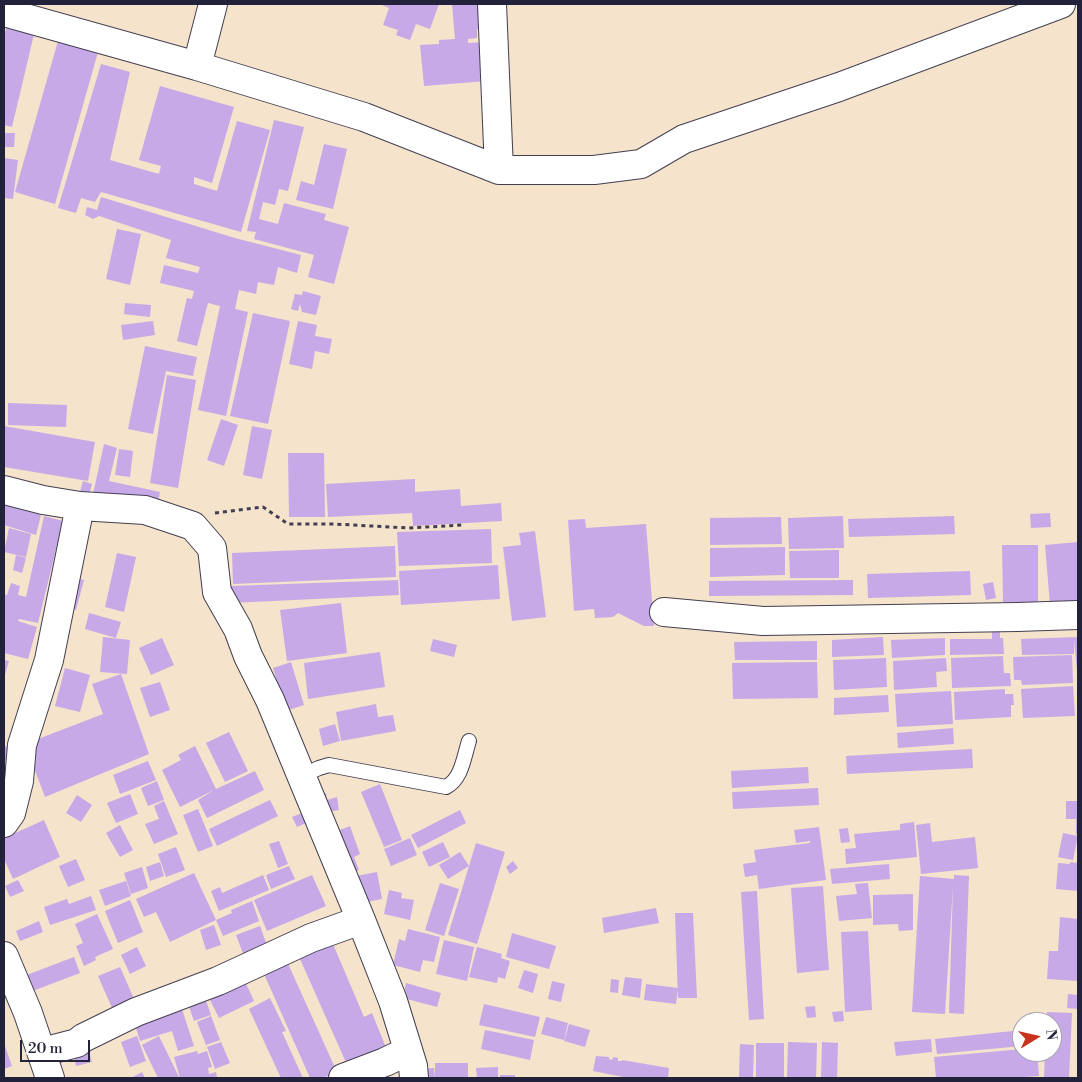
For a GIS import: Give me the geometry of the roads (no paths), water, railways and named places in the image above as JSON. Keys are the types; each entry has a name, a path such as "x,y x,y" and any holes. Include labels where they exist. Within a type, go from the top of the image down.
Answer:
{"street":[{"path":"196,66 213,4"},
{"path":"492,4 499,170"},
{"path":"4,12 196,66 364,117 499,170 594,170 641,164 684,140 839,87 1060,4"},
{"path":"4,490 44,500 80,506 145,510 193,526 212,548 217,592 238,629 248,656 270,700 361,920 393,1001 413,1066 414,1078"},
{"path":"4,823 11,813 19,781 22,745 49,660 80,506"},
{"path":"664,612 763,621 1017,618 1078,615"},
{"path":"42,1052 76,1043 136,1012 218,981 311,938 361,920"},
{"path":"4,956 42,1052 50,1078"},
{"path":"343,1078 408,1051"}],"lane":[{"path":"301,776 329,765 446,787 453,784 459,774 469,741"}]}
